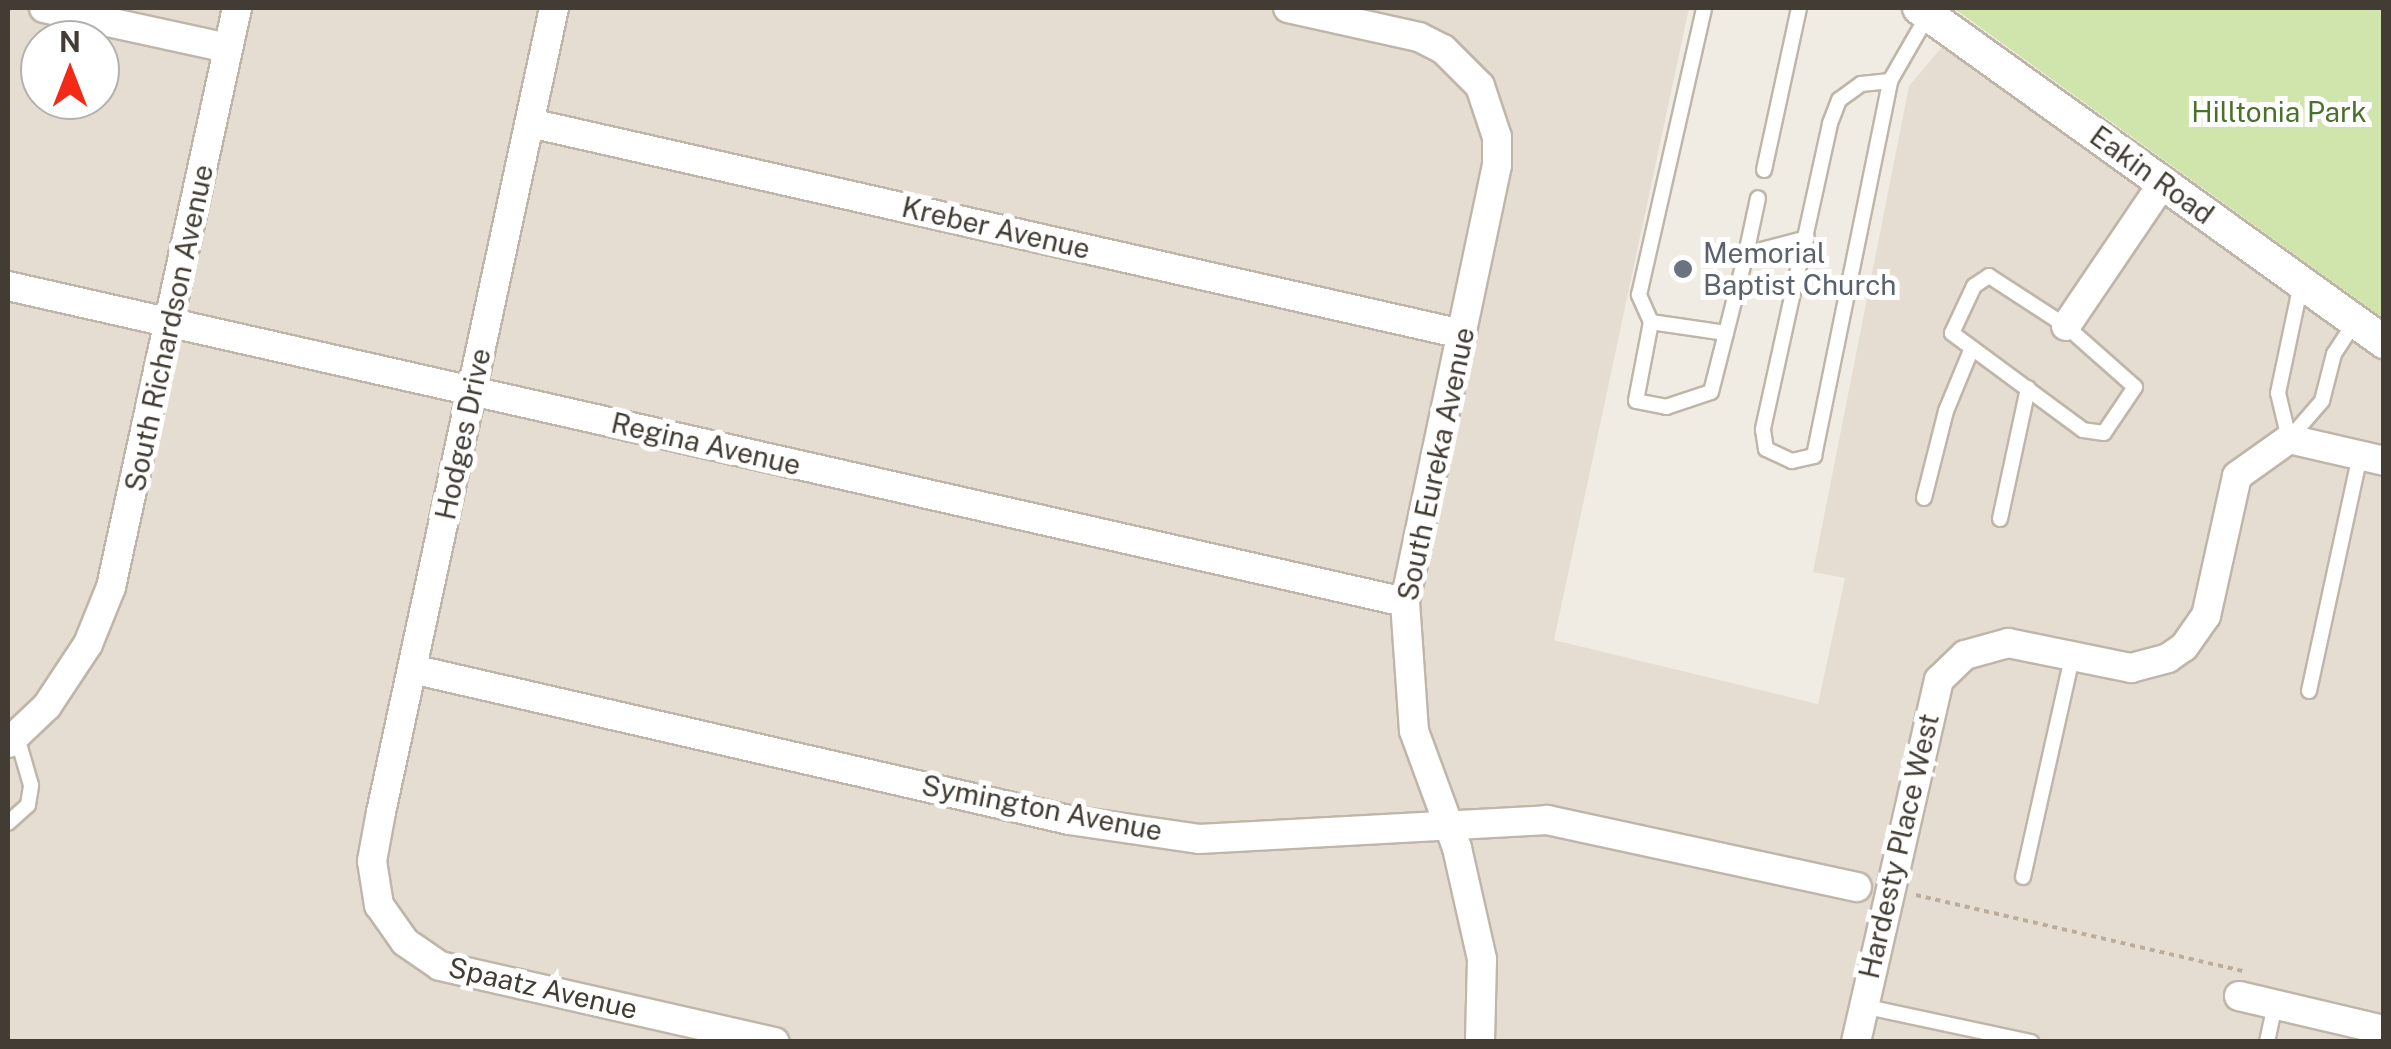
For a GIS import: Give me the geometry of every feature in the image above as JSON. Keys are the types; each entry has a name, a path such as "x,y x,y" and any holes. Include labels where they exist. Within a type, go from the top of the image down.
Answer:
{"street":[{"path":"44,8 228,48"},
{"name":"South Richardson Avenue","path":"12,740 47,706 88,644 111,588 237,8"},
{"name":"Hodges Drive","path":"372,860 554,8"},
{"name":"South Eureka Avenue","path":"1288,8 1419,37 1464,66 1492,112 1498,165 1405,602 1414,731 1445,822 1482,959 1480,1042"},
{"name":"Eakin Road","path":"1924,11 2384,342"},
{"name":"Kreber Avenue","path":"530,122 1462,334"},
{"path":"2066,326 2163,183"},
{"name":"Regina Avenue","path":"8,286 1405,602"},
{"path":"2289,439 2372,459"},
{"name":"Hardesty Place West","path":"1856,1042 1939,680 1965,655 2008,643 2131,668 2184,647 2206,616 2237,476 2289,439"},
{"name":"Symington Avenue","path":"412,669 1088,822 1199,839 1504,818 1590,826 1857,887"},
{"name":"Spaatz Avenue","path":"372,860 379,905 405,942 440,966 774,1042"},
{"path":"2238,996 2384,1030"}],"lane":[{"path":"1704,8 1639,295 1651,322 1634,393 1636,402 1650,407 1711,392 1758,198"},
{"path":"1764,170 1799,8"},
{"path":"1890,81 1861,84 1838,100 1762,430 1766,449 1792,461 1814,456 1890,81 1924,11"},
{"path":"1746,254 1807,238"},
{"path":"1989,276 2066,326 2135,386 2104,433 2083,430 1952,333 1974,286 1989,276"},
{"path":"2289,439 2278,393 2301,282"},
{"path":"1651,322 1726,332"},
{"name":"Hardesty Place West","path":"2289,439 2322,402 2334,354 2355,322"},
{"path":"1924,498 1946,411 1972,348"},
{"path":"2000,519 2028,388"},
{"path":"2309,691 2372,459"},
{"path":"2022,877 2072,657"},
{"path":"8,823 28,806 31,785 12,740"},
{"path":"2267,1042 2275,1004"},
{"path":"1863,1006 2031,1042"}],"path":[{"path":"1889,886 2244,966 2238,996"}],"shaded area":[{"path":"8,8 1689,8 1554,640 1818,704 1845,578 1813,572 1909,86 1947,41 2383,360 2383,1041 8,1041"}],"green space":[{"name":"Hilltonia Park","path":"1953,8 2383,8 2383,318 1966,17"}],"place":[{"name":"Memorial Baptist Church","path":"1683,269"}]}
